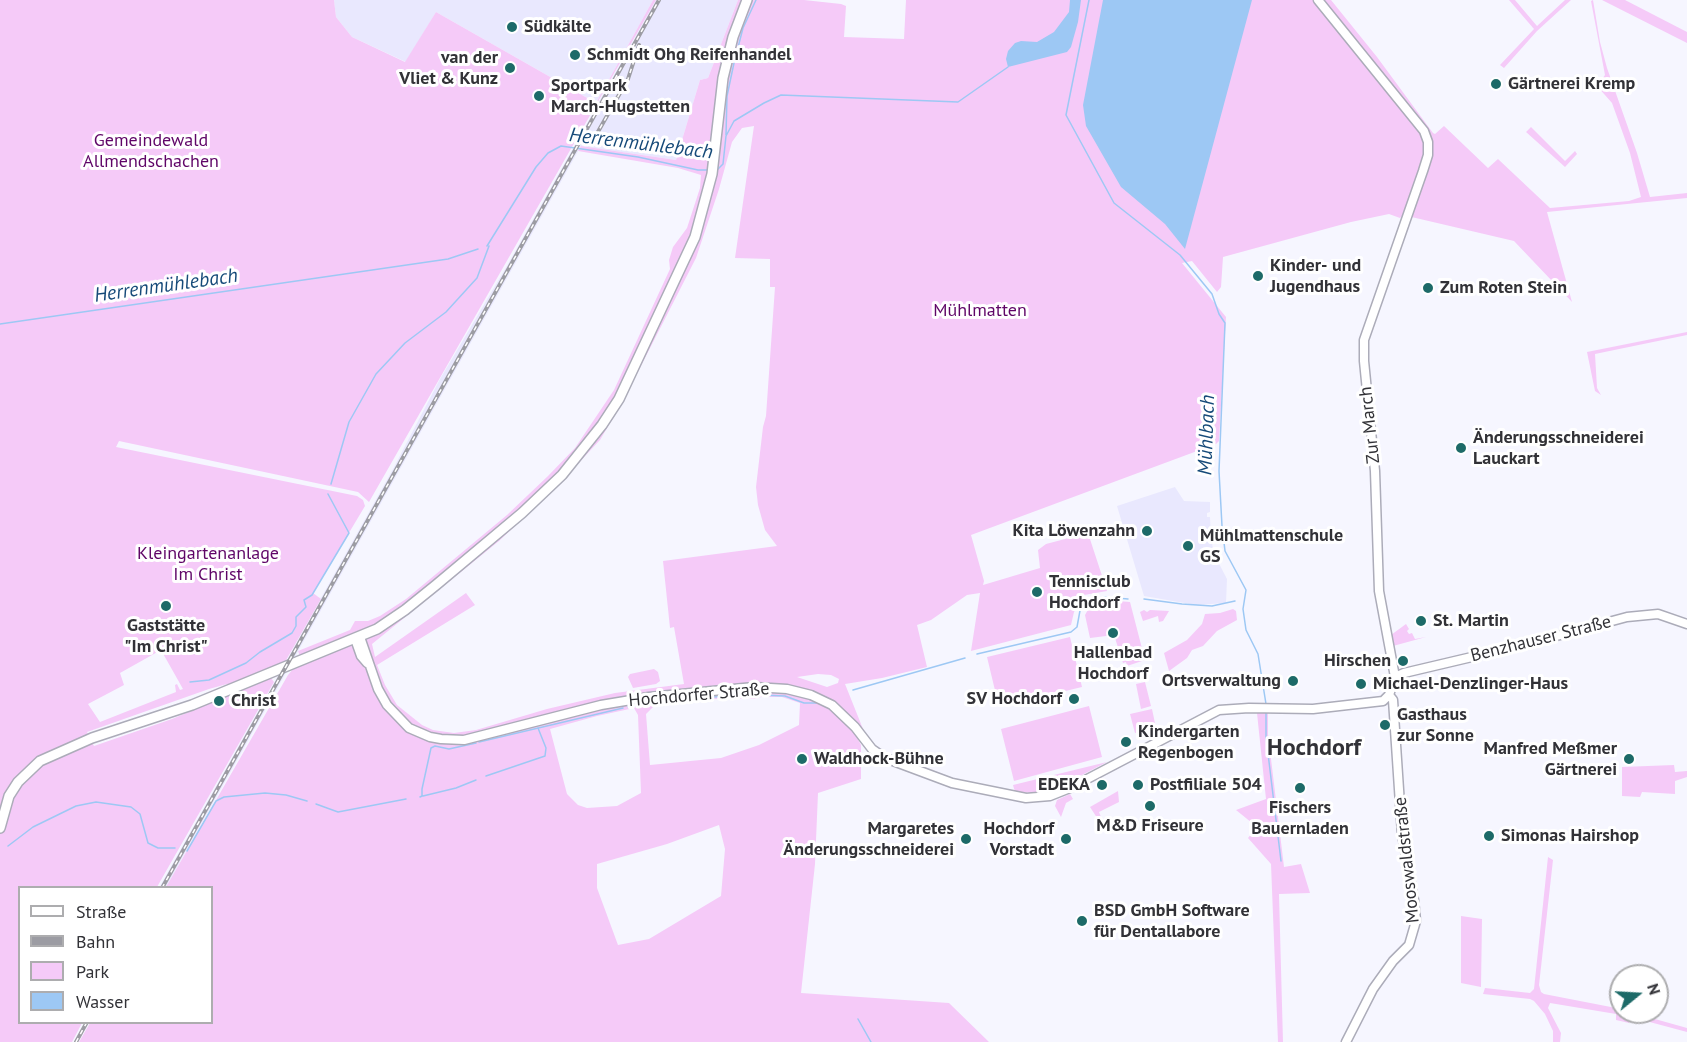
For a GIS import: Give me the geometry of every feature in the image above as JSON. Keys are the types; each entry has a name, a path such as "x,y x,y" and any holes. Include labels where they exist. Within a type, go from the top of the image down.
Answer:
{"main road":[{"path":"0,828 9,796 18,782 40,761 92,738 170,713 358,638 390,621 522,513 562,475 602,425 619,399 695,237 712,171 723,78 733,37 747,0"}],"street":[{"name":"Zur March","path":"1318,0 1424,132 1428,141 1428,155 1366,331 1363,349 1375,471 1380,600 1391,647 1395,677"},
{"name":"Benzhauser Straße","path":"1395,677 1627,617 1658,614 1687,624"},
{"name":"Hochdorfer Straße","path":"358,638 361,656 370,668"},
{"name":"Hochdorfer Straße","path":"358,638 382,698 396,716 419,733 441,739 471,738 545,718 637,699 742,688 787,689 812,695 832,705 855,727 872,749 885,758 952,783 1026,798 1050,796 1070,788 1213,712 1232,709 1313,709 1378,703 1389,695"},
{"path":"342,644 361,656"},
{"path":"1389,695 1395,677"},
{"name":"Mooswaldstraße","path":"1346,1042 1378,981 1409,945 1416,921 1402,834 1393,700 1389,695"}],"shaded area":[{"path":"334,0 653,0 596,103 436,12 406,62 352,37 336,17"},
{"path":"656,0 738,0 708,78 700,80 676,160 581,146 167,886 160,886 321,599 319,597 321,598 393,469 440,379 508,264"},
{"name":"Mühlmattenschule GS","path":"1175,487 1184,501 1210,502 1210,512 1207,513 1207,517 1210,517 1214,554 1227,579 1226,603 1196,605 1144,596 1117,506"}],"green space":[{"path":"0,0 334,0 336,17 352,37 405,62 436,12 596,103 653,0 656,0 369,502 358,492 119,441 116,447 357,496 363,500 365,506 313,593 321,599 285,662 229,687 227,684 209,689 87,732 94,746 172,719 271,678 274,682 158,886 18,886 18,1024 81,1024 72,1042 0,1042","holes":["161,650 183,689 180,690 177,684 175,685 176,692 100,722 88,704 124,685 120,673"]},
{"name":"Mühlmatten","path":"738,0 804,0 841,4 846,6 844,37 904,39 906,0 1331,0 1377,57 1433,133 1435,134 1444,126 1488,168 1498,159 1550,208 1629,201 1641,197 1630,153 1612,103 1597,86 1605,75 1591,1 1593,0 1607,68 1650,197 1687,193 1687,198 1547,212 1572,302 1514,241 1403,215 1400,218 1389,214 1351,222 1223,257 1221,287 1217,292 1192,261 1182,263 1226,317 1219,441 971,535 984,581 983,585 1040,568 1038,550 1046,544 1088,533 1107,591 1084,595 1074,612 1071,625 971,651 980,593 967,595 931,620 917,625 927,667 845,684 863,729 855,734 861,745 861,779 818,793 815,864 801,993 949,1003 989,1042 79,1042 89,1024 213,1024 213,886 167,886 288,675 293,669 303,664 298,651 350,630 355,621 368,621 380,616 406,599 507,515 548,476 575,448 614,390 670,269 669,260 673,247 687,228 700,188 701,175 678,168 578,151 581,146 676,160 700,80 708,78","holes":["754,126 735,258 770,259 770,287 775,287 766,416 756,487 765,530 777,546 663,561 670,628 674,627 684,684 615,693 547,709 476,730 454,733 433,730 422,725 397,705 377,665 475,605 466,593 375,657 372,644 499,541 559,484 600,440 623,401 696,258 732,142 742,128","831,675 839,679 838,683 827,687 797,677","782,697 800,703 799,725 759,745 721,758 650,765 646,714 655,705 710,699","634,708 638,715 641,793 617,806 587,808 578,805 567,794 550,729","719,825 725,849 721,896 649,939 618,945 597,888 597,864 667,844"]},
{"path":"1509,0 1515,0 1537,26 1565,0 1571,0 1537,31 1504,68 1500,65 1534,29"},
{"path":"1602,0 1625,0 1687,32 1687,43"},
{"path":"1531,127 1565,161 1575,151 1577,154 1565,167 1526,132"},
{"path":"1687,332 1687,335 1595,354 1597,388 1601,395 1595,391 1587,352"},
{"name":"Hallenbad Hochdorf","path":"1105,600 1130,602 1145,660 1127,666 1126,662 1123,663 1114,635 1090,638 1085,615 1089,608"},
{"path":"1233,609 1236,611 1237,620 1217,631 1203,646 1192,650 1187,658 1169,671 1164,653 1187,640 1202,624 1205,614"},
{"path":"1144,610 1147,612 1150,610 1169,611 1163,621 1159,622 1158,616 1143,621 1140,612"},
{"path":"1406,624 1409,629 1407,631 1409,634 1412,633 1415,639 1426,637 1393,646 1391,635"},
{"path":"1070,637 1082,687 999,707 987,657"},
{"path":"654,669 658,672 660,681 656,684 633,688 628,677 630,674"},
{"path":"1145,682 1151,706 1141,709 1136,684"},
{"path":"1089,706 1102,757 1014,781 1001,729"},
{"path":"1152,709 1156,728 1135,733 1130,714"},
{"path":"1257,713 1268,713 1268,734 1284,867 1301,864 1310,893 1279,894 1283,1042 1278,1042 1271,864 1248,838 1257,827 1236,810 1266,799"},
{"path":"1107,762 1053,790 1039,793 1015,792 1013,785"},
{"path":"1674,765 1675,772 1687,771 1687,777 1675,781 1675,794 1642,792 1640,797 1622,796 1622,767"},
{"path":"1118,791 1119,802 1099,812 1103,822 1101,824 1090,807"},
{"path":"1070,794 1073,799 1066,803 1061,817 1055,806 1057,800"},
{"path":"1548,857 1553,860 1539,985 1541,992 1609,1007 1609,1013 1550,1003 1548,1008 1561,1033 1560,1042 1553,1042 1553,1031 1545,1014 1534,1001 1483,994 1485,988 1530,993 1534,989"},
{"path":"1461,916 1482,919 1481,987 1461,983"},
{"path":"1669,1023 1687,1028 1687,1032 1657,1024"}],"water":[{"path":"1070,0 1081,0 1078,22 1071,47 1067,52 1008,67 1006,59 1008,51 1015,43 1037,42 1054,32 1069,12"},
{"path":"1103,0 1252,0 1185,249 1165,224 1121,187 1086,126 1083,105"}],"waterway":[{"path":"726,135 727,96 734,63 743,28 756,0"},
{"name":"Mühlbach","path":"1089,0 1066,115 1114,203 1180,255 1212,294 1225,323 1219,471 1222,526 1225,551 1246,590 1243,609 1246,630 1258,654 1266,704"},
{"name":"Herrenmühlebach","path":"717,170 723,164 726,136 734,121 781,95 958,102 1008,67"},
{"name":"Herrenmühlebach","path":"487,246 536,167 548,153 561,146 638,157 698,170 710,170"},
{"path":"331,484 349,422 376,374 405,343 446,312 477,278 489,246"},
{"name":"Herrenmühlebach","path":"0,324 448,259 478,249"},
{"path":"190,682 209,680 246,663 292,633 296,626 296,617 306,607 304,600 312,595 349,533 328,494"},
{"path":"977,654 1071,632 1077,627 1081,605 1088,599 1105,597 1128,599"},
{"path":"1144,599 1212,606 1235,601"},
{"path":"853,690 965,658"},
{"path":"713,697 757,695"},
{"path":"762,695 785,696 804,703 816,703"},
{"path":"628,707 705,696"},
{"path":"479,742 623,708"},
{"name":"Mühlbach","path":"1266,712 1266,737 1281,861"},
{"path":"486,776 545,756 546,748 538,728"},
{"path":"420,797 431,748 435,746 449,749 476,743"},
{"path":"423,796 456,788 476,780"},
{"path":"187,851 216,801 224,797 265,793 286,795 307,801"},
{"path":"316,804 338,812 406,799"},
{"path":"8,846 33,827 76,806 96,802 131,807 140,814 148,843 158,848 175,848"},
{"path":"858,1019 871,1042"}],"railway":[{"path":"163,886 659,0"},
{"path":"591,144 628,79 639,45"},
{"path":"76,1042 86,1024"}],"place":[{"name":"Südkälte","path":"512,27"},
{"name":"Schmidt Ohg Reifenhandel","path":"575,55"},
{"name":"van der Vliet & Kunz","path":"510,68"},
{"name":"Gärtnerei Kremp","path":"1496,84"},
{"name":"Sportpark March-Hugstetten","path":"539,96"},
{"name":"Kinder- und Jugendhaus","path":"1258,276"},
{"name":"Zum Roten Stein","path":"1428,288"},
{"name":"Änderungsschneiderei Lauckart","path":"1461,448"},
{"name":"Kita Löwenzahn","path":"1147,531"},
{"name":"Mühlmattenschule GS","path":"1188,546"},
{"name":"Tennisclub Hochdorf","path":"1037,592"},
{"name":"Gaststätte \"Im Christ\"","path":"166,606"},
{"name":"St. Martin","path":"1421,621"},
{"name":"Hallenbad Hochdorf","path":"1113,633"},
{"name":"Hirschen","path":"1403,661"},
{"name":"Ortsverwaltung","path":"1293,681"},
{"name":"Michael-Denzlinger-Haus","path":"1361,684"},
{"name":"SV Hochdorf","path":"1074,699"},
{"name":"Christ","path":"219,701"},
{"name":"Gasthaus zur Sonne","path":"1385,725"},
{"name":"Kindergarten Regenbogen","path":"1126,742"},
{"name":"Waldhock-Bühne","path":"802,759"},
{"name":"Manfred Meßmer Gärtnerei","path":"1629,759"},
{"name":"EDEKA","path":"1102,785"},
{"name":"Postfiliale 504","path":"1138,785"},
{"name":"Fischers Bauernladen","path":"1300,788"},
{"name":"M&D Friseure","path":"1150,806"},
{"name":"Simonas Hairshop","path":"1489,836"},
{"name":"Margaretes Änderungsschneiderei","path":"966,839"},
{"name":"Hochdorf Vorstadt","path":"1066,839"},
{"name":"BSD GmbH Software für Dentallabore","path":"1082,921"}],"district":[{"name":"Hochdorf","path":"1314,748"}],"park label":[{"name":"Gemeindewald Allmendschachen","path":"151,151"},
{"name":"Kleingartenanlage Im Christ","path":"208,564"}]}
